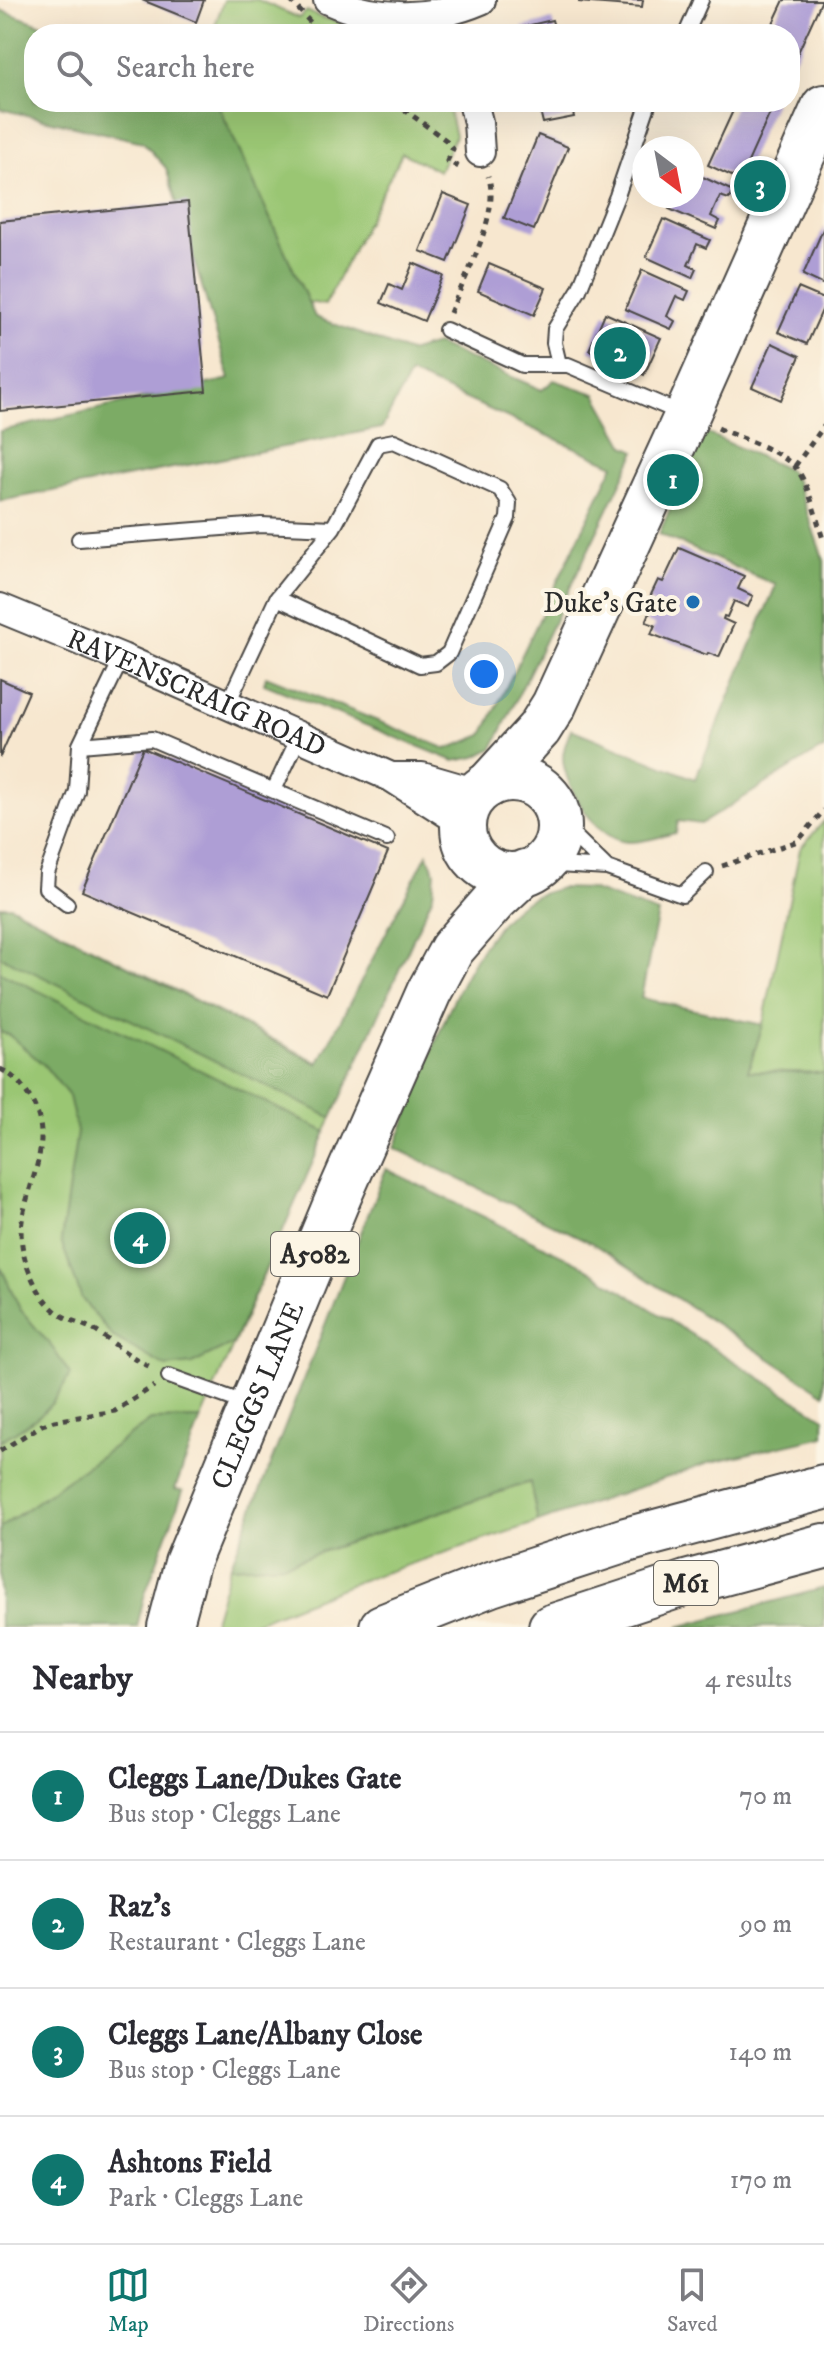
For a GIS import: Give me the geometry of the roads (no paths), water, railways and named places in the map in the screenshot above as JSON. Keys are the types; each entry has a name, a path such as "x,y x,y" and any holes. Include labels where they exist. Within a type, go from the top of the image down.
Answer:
{"main road":[{"name":"A5082","path":"474,813 554,705 824,107"},
{"name":"A5082","path":"533,868 552,852 558,837 553,808 549,731 554,705"},
{"path":"533,868 504,874 479,863 474,813 503,779 520,779 535,785 553,808"},
{"name":"CLEGGS LANE","path":"170,1627 187,1563 251,1406 429,992 452,949 468,896 474,813"},
{"name":"CLEGGS LANE","path":"452,949 484,912 533,868"},
{"name":"M61","path":"382,1627 491,1584 626,1540 824,1487"},
{"name":"M61","path":"551,1627 686,1583 824,1546"}],"street":[{"path":"328,0 367,13 394,17 422,16 455,22 481,0"},
{"path":"476,112 478,122 476,168"},
{"name":"RAVENSCRAIG ROAD","path":"0,608 122,658 474,813"}],"lane":[{"path":"690,24 701,0"},
{"path":"559,364 554,343 555,329 579,290 617,196 646,112"},
{"path":"446,330 522,365 568,365 687,415"},
{"path":"227,705 277,598 333,528 378,444 394,441 500,489 509,503 508,518 449,653 436,663 420,665 277,598"},
{"path":"79,539 261,525 333,528"},
{"path":"67,904 46,888 47,873 77,791 80,745 122,658"},
{"path":"274,790 299,737"},
{"path":"80,745 152,739 387,839"},
{"path":"553,808 607,868"},
{"path":"533,868 607,868 682,895 706,872"},
{"path":"169,1376 251,1406"}],"place":[{"name":"Cleggs Lane/Albany Close","path":"760,186"},
{"name":"Raz's","path":"620,353"},
{"name":"Cleggs Lane/Dukes Gate","path":"673,480"},
{"name":"Duke's Gate","path":"693,602"},
{"name":"Ashtons Field","path":"140,1238"}]}
